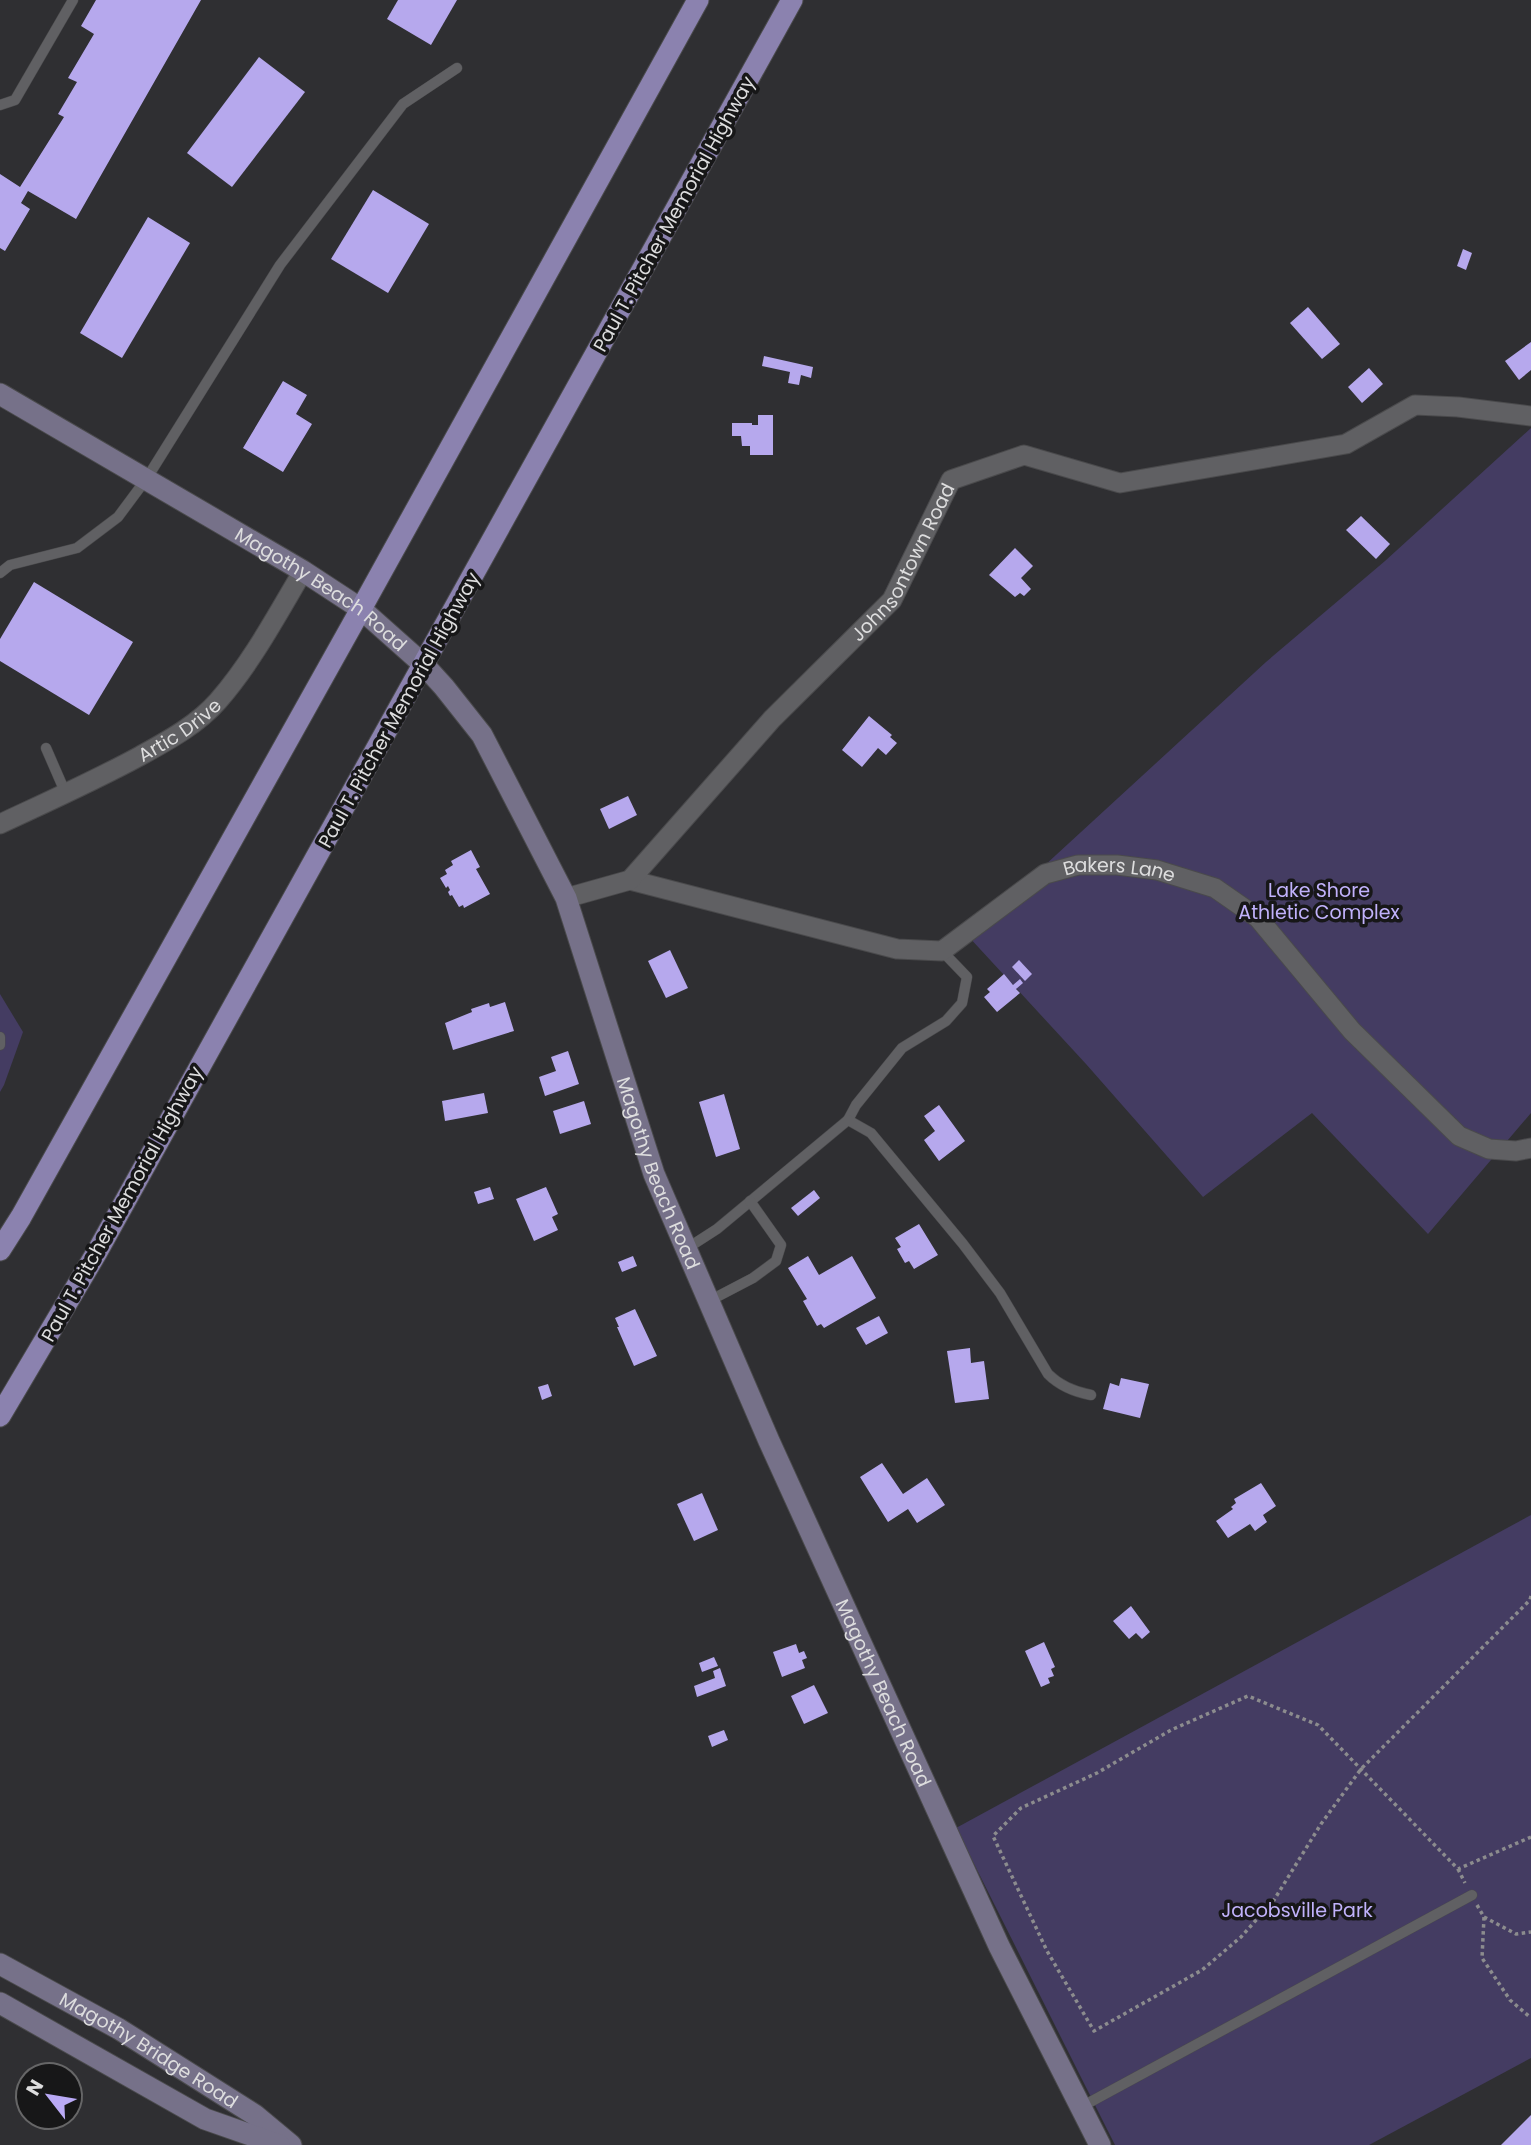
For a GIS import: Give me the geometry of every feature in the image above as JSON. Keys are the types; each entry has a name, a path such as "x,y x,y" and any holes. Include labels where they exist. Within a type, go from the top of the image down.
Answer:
{"main road":[{"path":"0,1250 361,609 698,0"},
{"name":"Paul T. Pitcher Memorial Highway","path":"0,1416 97,1252 792,0"}],"street":[{"name":"Magothy Beach Road","path":"0,394 303,571 361,609 424,666 482,736 566,898 654,1174 769,1441 999,1946 1100,2145"},
{"name":"Johnsontown Road","path":"630,880 772,719 892,600 951,480 1024,455 1120,483 1346,444 1415,405 1531,416"},
{"name":"Artic Drive","path":"0,824 66,794 171,739 217,703 256,649 303,571"},
{"name":"Bakers Lane","path":"942,951 1045,874 1078,865 1117,865 1157,870 1215,888 1258,918 1352,1031 1460,1136 1489,1149 1516,1151 1531,1148"},
{"path":"566,898 630,880 897,949 942,951"},
{"name":"Magothy Bridge Road","path":"0,1964 119,2029 255,2115 291,2145"},
{"name":"Magothy Bridge Road","path":"0,2004 205,2119 279,2145"}],"lane":[{"path":"0,105 15,100 73,0"},
{"path":"0,573 10,565 77,548 118,517 146,478 280,265 403,104 457,68"},
{"path":"46,748 66,794"},
{"path":"687,1249 717,1230 848,1120 856,1105 902,1048 946,1021 962,1003 967,977 942,951"},
{"path":"0,1037 0,1045"},
{"path":"848,1120 871,1133 963,1244 1000,1293 1048,1374 1056,1382 1091,1395"},
{"path":"709,1301 753,1278 776,1261 781,1245 750,1201"},
{"path":"1081,2107 1472,1895"}],"path":[{"path":"1531,1596 1361,1769 1321,1824 1274,1900 1241,1937 1202,1970 1094,2031 1047,1951 993,1836 1021,1808 1097,1773 1171,1730 1248,1696 1318,1726 1361,1769 1458,1869 1531,1837"},
{"path":"1531,1932 1516,1934 1484,1917 1482,1958 1510,2000 1531,2018"}],"green space":[{"name":"Lake Shore Athletic Complex","path":"1531,428 1531,1113 1428,1234 1312,1113 1203,1197 968,936 1266,662 1385,561"},
{"path":"0,994 23,1032 0,1092"},
{"name":"Jacobsville Park","path":"1531,1515 1531,2058 1369,2145 1115,2145 956,1828"}],"building":[{"path":"96,0 201,0 76,219 28,191 21,203 30,209 5,251 0,248 0,174 20,187 64,117 58,114 77,82 68,78 94,34 81,26"},
{"path":"398,0 457,0 431,45 387,19"},
{"path":"259,57 305,92 232,187 187,153"},
{"path":"373,190 429,224 388,293 331,259"},
{"path":"148,217 190,243 122,358 80,333"},
{"path":"1463,249 1472,253 1466,270 1457,266"},
{"path":"1308,307 1340,344 1322,359 1290,323"},
{"path":"1531,342 1531,370 1519,380 1505,361"},
{"path":"764,356 813,367 811,378 801,375 799,385 788,383 790,372 762,366"},
{"path":"1369,368 1383,384 1362,403 1348,387"},
{"path":"283,381 307,395 296,414 312,424 283,472 243,448"},
{"path":"758,415 773,415 773,455 750,455 750,446 742,446 741,436 732,436 732,423 758,425"},
{"path":"1361,516 1390,544 1376,559 1346,530"},
{"path":"1015,548 1033,566 1021,578 1031,589 1024,596 1020,593 1015,597 989,575"},
{"path":"34,582 133,642 89,715 0,661 0,639"},
{"path":"869,716 892,735 890,737 897,743 886,755 878,748 862,767 842,750"},
{"path":"628,796 637,815 609,829 600,809"},
{"path":"471,850 480,867 476,869 490,894 464,908 463,905 459,907 452,895 450,896 448,886 446,888 440,878 447,874 445,870 453,865 451,861"},
{"path":"670,950 688,988 666,998 648,961"},
{"path":"1019,960 1032,974 1025,981 1012,967"},
{"path":"1004,974 1013,985 1020,979 1023,983 1016,989 1020,993 997,1012 984,997 990,992 987,989"},
{"path":"505,1002 514,1031 453,1050 445,1023 472,1012 471,1009 489,1003 490,1007"},
{"path":"568,1051 579,1084 545,1096 539,1077 556,1071 551,1057"},
{"path":"484,1093 488,1113 445,1121 442,1101"},
{"path":"724,1094 740,1149 716,1157 699,1102"},
{"path":"584,1101 591,1124 560,1134 553,1111"},
{"path":"939,1105 965,1141 939,1161 924,1140 935,1131 924,1116"},
{"path":"490,1187 494,1199 478,1204 474,1192"},
{"path":"546,1187 558,1214 552,1217 558,1230 534,1241 516,1199"},
{"path":"814,1190 820,1198 798,1216 791,1208"},
{"path":"919,1224 938,1255 914,1269 909,1261 905,1263 897,1249 901,1247 895,1238"},
{"path":"633,1256 637,1266 622,1272 618,1262"},
{"path":"808,1256 819,1275 852,1256 876,1298 824,1328 821,1324 817,1326 803,1301 807,1299 788,1268"},
{"path":"635,1309 657,1356 634,1366 615,1318"},
{"path":"879,1316 888,1333 866,1345 856,1328"},
{"path":"970,1348 971,1363 984,1361 989,1399 955,1403 947,1351"},
{"path":"1121,1378 1149,1384 1140,1418 1103,1409 1110,1383 1119,1386"},
{"path":"548,1384 552,1396 542,1400 538,1387"},
{"path":"882,1463 903,1494 927,1478 945,1505 917,1523 908,1509 888,1522 860,1477"},
{"path":"1261,1483 1276,1506 1263,1515 1267,1522 1255,1531 1250,1524 1228,1538 1216,1521 1233,1509 1231,1507 1236,1503 1234,1499"},
{"path":"702,1493 718,1530 694,1541 677,1504"},
{"path":"1131,1606 1150,1632 1142,1639 1136,1633 1129,1639 1113,1621"},
{"path":"1044,1642 1055,1667 1051,1669 1054,1676 1048,1678 1050,1683 1041,1687 1025,1651"},
{"path":"796,1644 799,1653 804,1651 807,1658 802,1660 805,1668 782,1677 773,1652"},
{"path":"714,1657 718,1666 702,1672 699,1663"},
{"path":"720,1668 726,1686 697,1697 694,1686 715,1678 713,1671"},
{"path":"814,1685 828,1713 804,1724 791,1696"},
{"path":"724,1730 728,1740 712,1747 708,1736"},
{"path":"1531,2115 1531,2145 1501,2145"}]}
